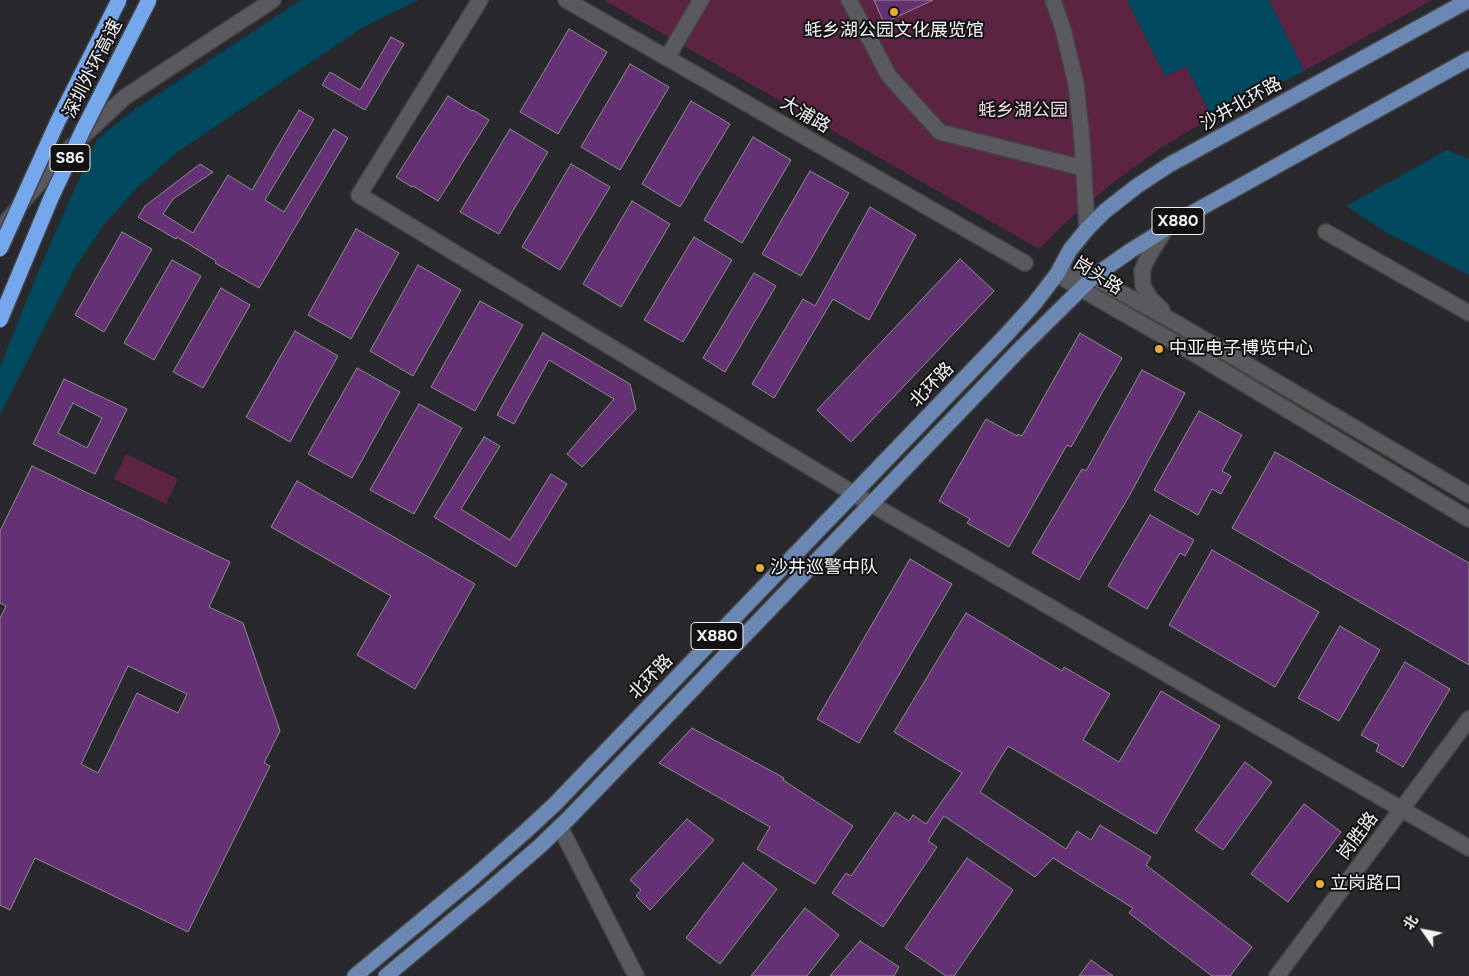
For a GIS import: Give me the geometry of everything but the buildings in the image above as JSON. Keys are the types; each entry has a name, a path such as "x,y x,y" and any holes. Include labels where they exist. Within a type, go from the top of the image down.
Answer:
{"highway":[{"name":"深圳外环高速","path":"0,249 58,121 119,0"},
{"name":"深圳外环高速","path":"0,320 51,198 149,0"}],"main road":[{"name":"沙井北环路","path":"1057,274 1070,250 1086,229 1105,211 1137,186 1169,165 1469,0"},
{"name":"X880","path":"386,976 495,885 560,827 1021,348 1093,277 1166,228 1469,59"},
{"name":"北环路","path":"355,976 475,876 555,804 1007,334 1034,304 1057,274"}],"street":[{"path":"0,230 72,146 125,97 273,0"},
{"path":"480,0 359,195 871,504 1469,848"},
{"name":"大浦路","path":"566,0 1025,263"},
{"path":"667,58 701,0"},
{"path":"849,0 890,76 940,132 1083,168"},
{"path":"1053,0 1063,29 1076,84 1082,140 1086,229"},
{"path":"1166,228 1148,257 1142,271 1143,286 1150,298 1176,322"},
{"path":"1326,232 1469,313"},
{"name":"岗头路","path":"1057,274 1093,277 1176,322 1469,495"},
{"name":"岗头路","path":"1057,274 1193,353 1469,519"},
{"name":"岗胜路","path":"1277,976 1469,719"},
{"path":"560,827 636,976"}],"green space":[{"name":"蚝乡湖公园","path":"604,0 1127,0 1165,76 1186,66 1212,117 1159,149 1110,185 1063,225 1039,249"},
{"path":"1269,0 1432,0 1304,71"},
{"path":"126,454 178,479 166,504 114,479"}],"water":[{"path":"301,0 419,0 365,26 176,153 137,188 102,227 73,271 0,415 0,243 80,155 106,132 134,110"},
{"path":"1127,0 1269,0 1304,71 1212,117 1186,66 1165,76"},
{"path":"1447,150 1469,159 1469,275 1387,233 1346,206"}],"pier":[{"path":"100,133 38,272 0,367 0,239 28,204"}],"place":[{"name":"蚝乡湖公园文化展览馆","path":"894,12"},
{"name":"中亚电子博览中心","path":"1159,349"},
{"name":"沙井巡警中队","path":"760,568"},
{"name":"立岗路口","path":"1320,884"}]}
